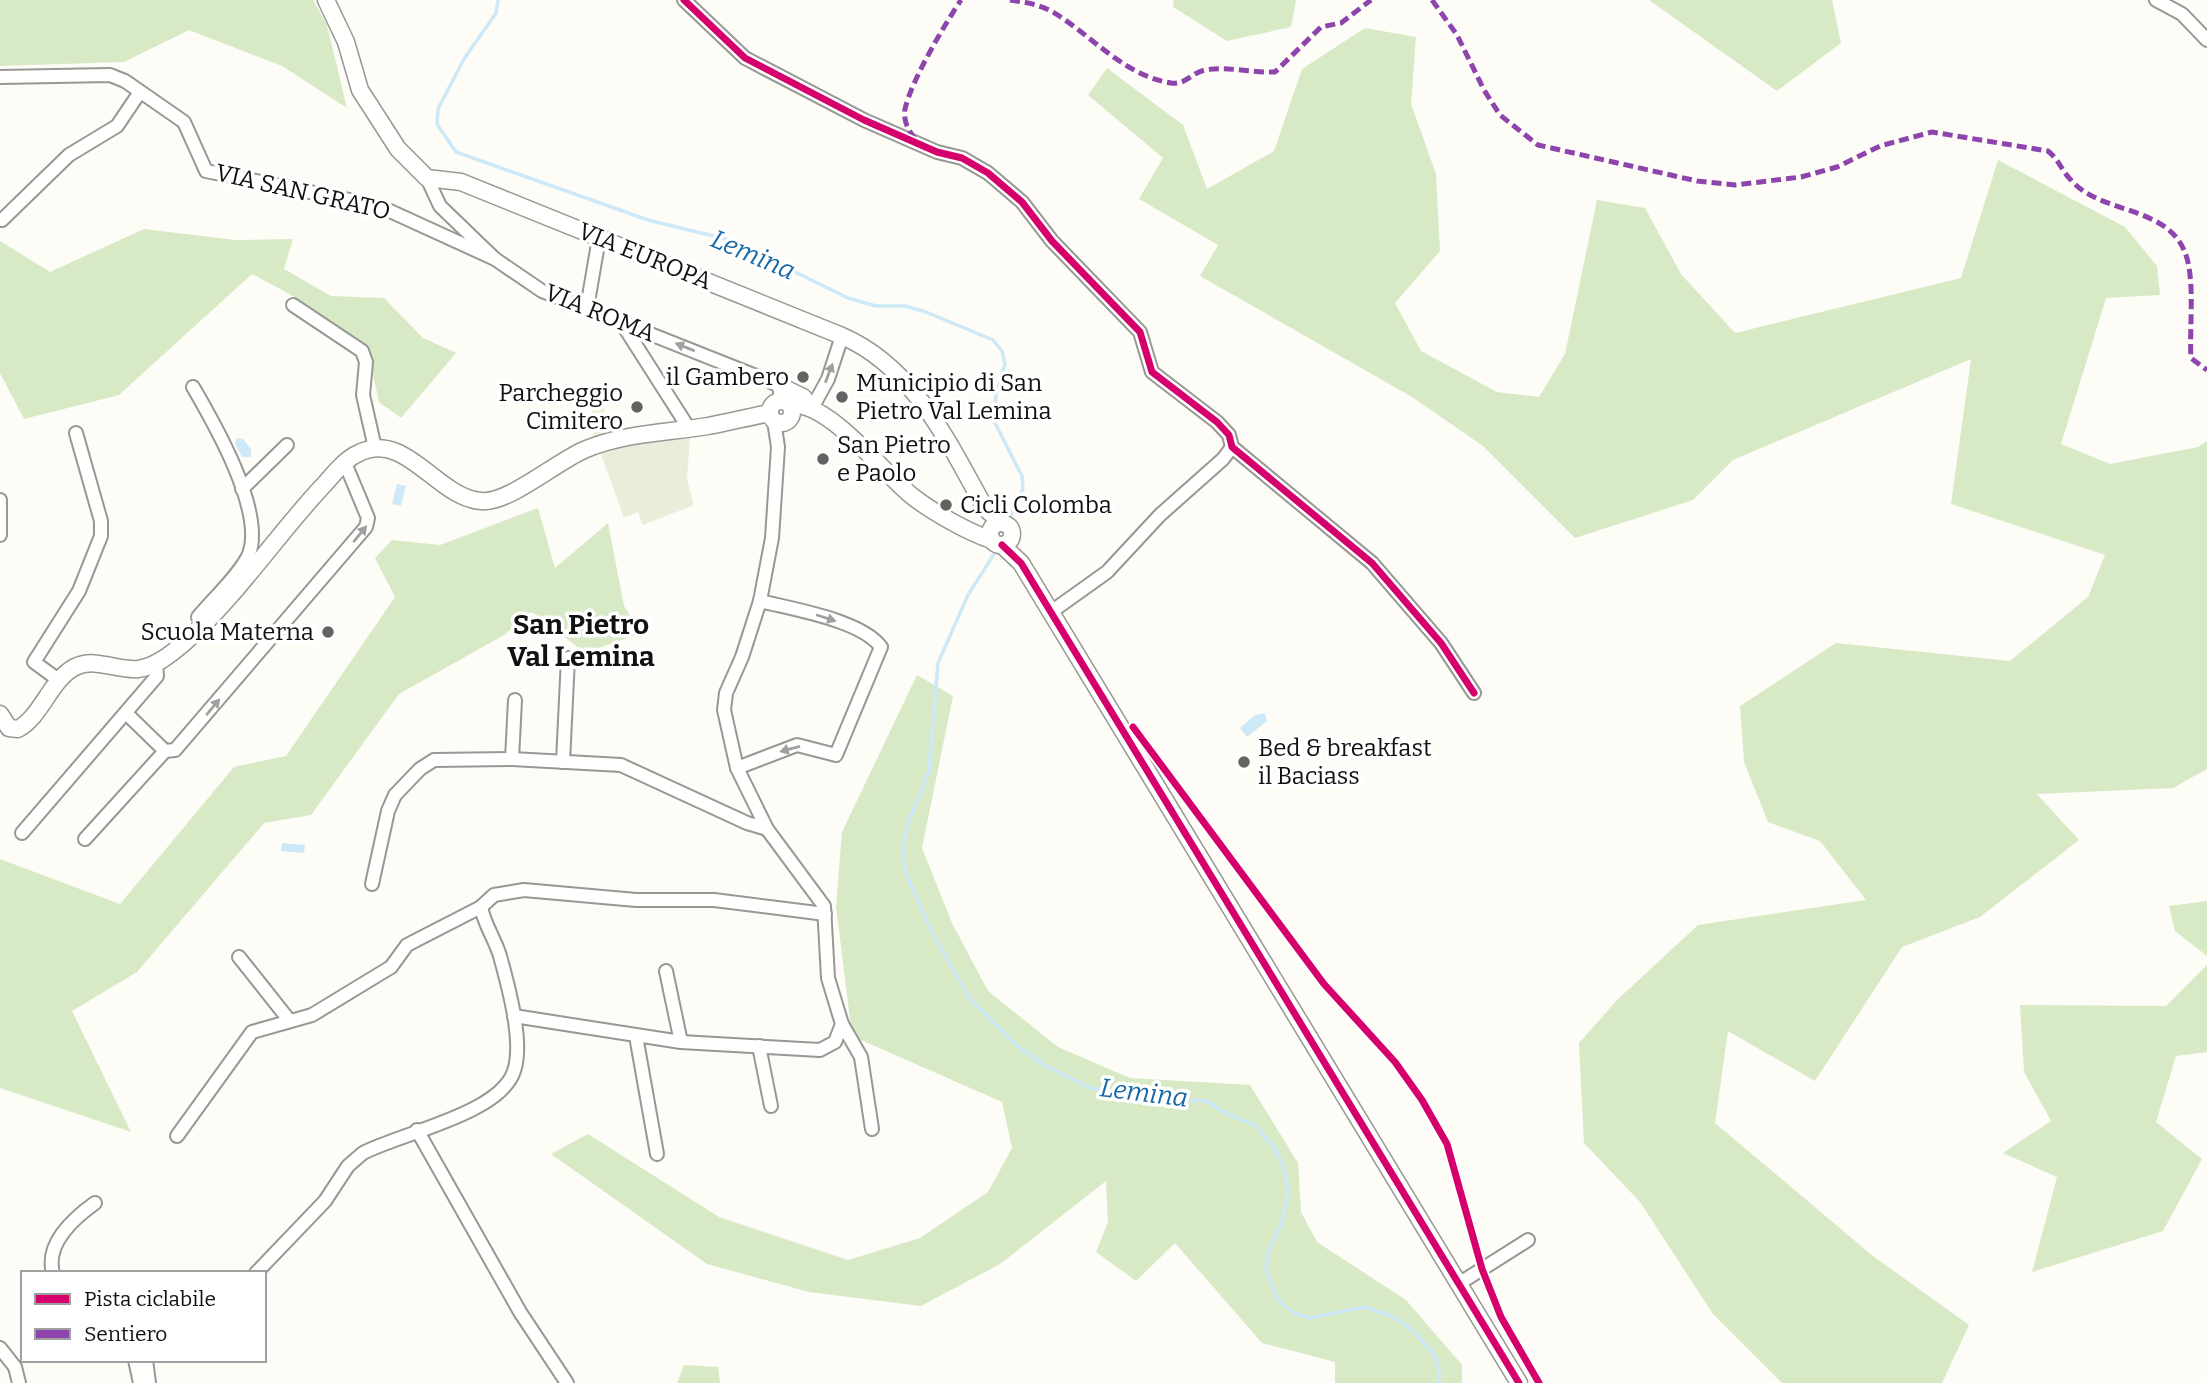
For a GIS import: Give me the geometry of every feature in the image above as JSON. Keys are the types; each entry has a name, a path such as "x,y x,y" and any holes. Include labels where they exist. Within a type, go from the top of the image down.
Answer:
{"street":[{"path":"326,0 346,42 360,90 398,149 427,178"},
{"path":"684,0 722,40 745,58 864,120 937,152 962,158 988,173 1022,202 1052,241 1140,332 1152,372 1217,422 1229,435 1232,447 1371,563 1441,643 1474,693"},
{"path":"2156,0 2182,14 2207,40"},
{"name":"VIA SAN GRATO","path":"0,78 103,73 125,81 184,122 206,171 379,206 457,239 495,259"},
{"path":"2,220 69,155 117,126 140,92"},
{"name":"VIA EUROPA","path":"427,178 461,182 842,336 875,352 903,377 948,443 985,508 994,533"},
{"name":"VIA ROMA","path":"427,178 440,206 495,259 542,291 621,322 780,406"},
{"path":"587,308 600,238"},
{"path":"293,305 362,351 366,362 363,395 375,448"},
{"path":"621,322 688,427"},
{"path":"823,416 828,379 842,336"},
{"path":"193,387 226,447 242,489 250,526 250,552 198,617 204,624"},
{"path":"0,714 9,728 23,726 60,681 72,669 84,664 138,669 156,663 204,624 345,463 360,452 375,448 397,453 464,497 482,502 502,497 563,459 587,449 647,433 688,427 780,406 803,397 912,497 994,533 1021,563 1519,1383"},
{"path":"780,406 823,416"},
{"path":"780,406 772,538 760,601 725,702 726,728 737,768 767,829 821,898 825,914 828,978 842,1024 862,1057 872,1129"},
{"path":"60,681 34,662 79,591 101,528 76,433"},
{"path":"242,489 287,445"},
{"path":"1051,612 1107,572 1160,515 1223,459 1232,447"},
{"path":"85,839 164,751 176,750 366,527 368,518 345,463"},
{"path":"0,500 0,535"},
{"path":"737,768 797,745 836,755 881,647 875,639 830,618 760,601"},
{"path":"563,762 568,658"},
{"path":"22,833 157,676 156,663"},
{"path":"512,759 515,700"},
{"path":"127,714 164,751"},
{"path":"372,884 388,811 395,795 420,769 434,760 512,759 621,765 747,823 767,829"},
{"path":"177,1136 252,1032 312,1015 362,987 391,967 407,945 481,906 494,895 524,890 636,900 713,900 825,914"},
{"path":"258,1271 325,1201 348,1166 381,1143 458,1115 503,1089 514,1073 517,1061 514,1016 500,955 481,906"},
{"path":"239,957 289,1020"},
{"path":"666,971 681,1042"},
{"path":"514,1016 681,1042 820,1050 835,1042 842,1024"},
{"path":"636,1036 657,1154"},
{"path":"759,1046 771,1106"},
{"path":"417,1130 520,1312 567,1383"},
{"path":"53,1271 52,1258 59,1239 95,1203"},
{"path":"1460,1283 1528,1240"},
{"path":"0,1348 15,1367 19,1383"},
{"path":"135,1362 140,1383"},
{"path":"146,1362 149,1383"}],"green space":[{"path":"0,0 313,0 327,25 347,108 282,66 189,30 124,62 0,66"},
{"path":"1174,0 1296,0 1291,27 1227,41 1173,7"},
{"path":"1649,0 1832,0 1841,43 1777,91"},
{"path":"1365,28 1416,37 1411,104 1436,174 1440,251 1395,303 1421,351 1497,392 1539,397 1565,354 1597,200 1645,208 1681,274 1735,333 1961,278 1998,160 2125,227 2157,266 2160,295 2106,298 2061,444 2110,464 2198,447 2207,441 2207,769 2173,788 2037,794 2079,840 1980,917 1902,947 1815,1081 1728,1031 1715,1123 1873,1256 1969,1325 1942,1383 1782,1383 1713,1314 1640,1202 1584,1143 1579,1043 1617,1000 1698,925 1866,900 1820,841 1768,822 1744,762 1740,706 1836,643 2010,661 2088,597 2105,555 1951,504 1971,359 1733,460 1693,500 1575,538 1483,446 1412,397 1200,276 1218,245 1139,199 1163,158 1088,95 1107,68 1183,125 1207,189 1274,151 1302,69"},
{"path":"144,229 235,240 293,239 284,269 331,296 384,298 423,338 456,353 401,418 379,402 367,347 293,296 252,274 119,395 24,419 0,373 0,241 50,272"},
{"path":"604,403 606,435 593,439 592,405"},
{"path":"690,434 687,480 694,505 643,525 638,512 624,518 601,454 658,435 661,440"},
{"path":"538,508 555,568 608,523 624,606 641,633 585,653 532,612 504,635 399,694 311,815 264,823 137,972 72,1011 131,1132 0,1088 0,859 120,904 234,767 286,756 395,597 375,558 392,540 440,545"},
{"path":"917,675 953,696 922,848 952,923 988,991 1058,1047 1130,1078 1250,1085 1298,1163 1301,1212 1317,1242 1406,1300 1462,1365 1462,1383 1335,1383 1335,1362 1262,1343 1175,1243 1136,1281 1096,1252 1108,1222 1106,1181 1000,1264 921,1306 809,1292 707,1264 551,1154 588,1134 719,1217 848,1260 920,1238 988,1192 1012,1148 1002,1102 852,1036 836,906 842,832"},
{"path":"2207,901 2207,956 2175,931 2169,906"},
{"path":"2207,965 2207,1052 2176,1056 2156,1122 2202,1159 2163,1231 2032,1272 2057,1177 2003,1153 2051,1121 2024,1072 2020,1005 2166,1006"},
{"path":"684,1365 718,1367 720,1383 677,1383"}],"water":[{"path":"237,438 243,439 251,449 251,457 242,457 235,444"},
{"path":"397,484 406,486 401,506 392,504"},
{"path":"1265,713 1267,721 1247,737 1240,728 1255,715"},
{"path":"282,843 305,845 304,853 281,851"}],"waterway":[{"name":"Lemina","path":"498,0 496,13 464,59 438,109 437,124 456,152 648,220 730,240 848,298 876,306 905,306 926,312 993,340 1002,351 1005,364 996,395 994,421 1022,476 1023,489 1010,517"},
{"name":"Lemina","path":"994,554 968,595 938,663 929,771 908,823 903,850 905,871 930,929 970,999 1017,1046 1043,1064 1090,1088 1147,1098 1207,1101 1225,1113 1255,1125 1275,1149 1283,1165 1288,1187 1283,1220 1268,1253 1266,1270 1278,1300 1294,1313 1309,1318 1366,1307 1393,1317 1410,1328 1433,1353 1439,1367 1439,1383"}],"marked path":[{"path":"915,139 905,117 908,97 929,53 961,0"},
{"path":"1010,0 1051,11 1122,63 1153,79 1171,83 1185,81 1200,72 1213,69 1275,72 1321,27 1341,23 1371,0"},
{"path":"1432,0 1457,35 1484,90 1500,115 1538,145 1697,181 1735,185 1801,177 1837,167 1880,146 1932,132 2048,151 2083,191 2147,217 2175,235 2184,250 2190,274 2191,358 2207,370"}],"cycle path":[{"path":"684,0 745,58 864,120 937,152 962,158 988,173 1022,202 1052,241 1140,332 1152,372 1217,422 1229,435 1232,447 1372,563 1441,643 1474,693"},
{"path":"1002,545 1021,563 1519,1383"},
{"path":"1133,727 1324,984 1395,1062 1422,1100 1447,1144 1482,1269 1501,1317 1539,1383"}],"place":[{"name":"il Gambero","path":"803,377"},
{"name":"Municipio di San Pietro Val Lemina","path":"842,397"},
{"name":"Parcheggio Cimitero","path":"637,407"},
{"name":"San Pietro e Paolo","path":"823,459"},
{"name":"Cicli Colomba","path":"946,505"},
{"name":"Scuola Materna","path":"328,632"},
{"name":"Bed & breakfast il Baciass","path":"1244,762"}],"district":[{"name":"San Pietro Val Lemina","path":"581,640"}]}
